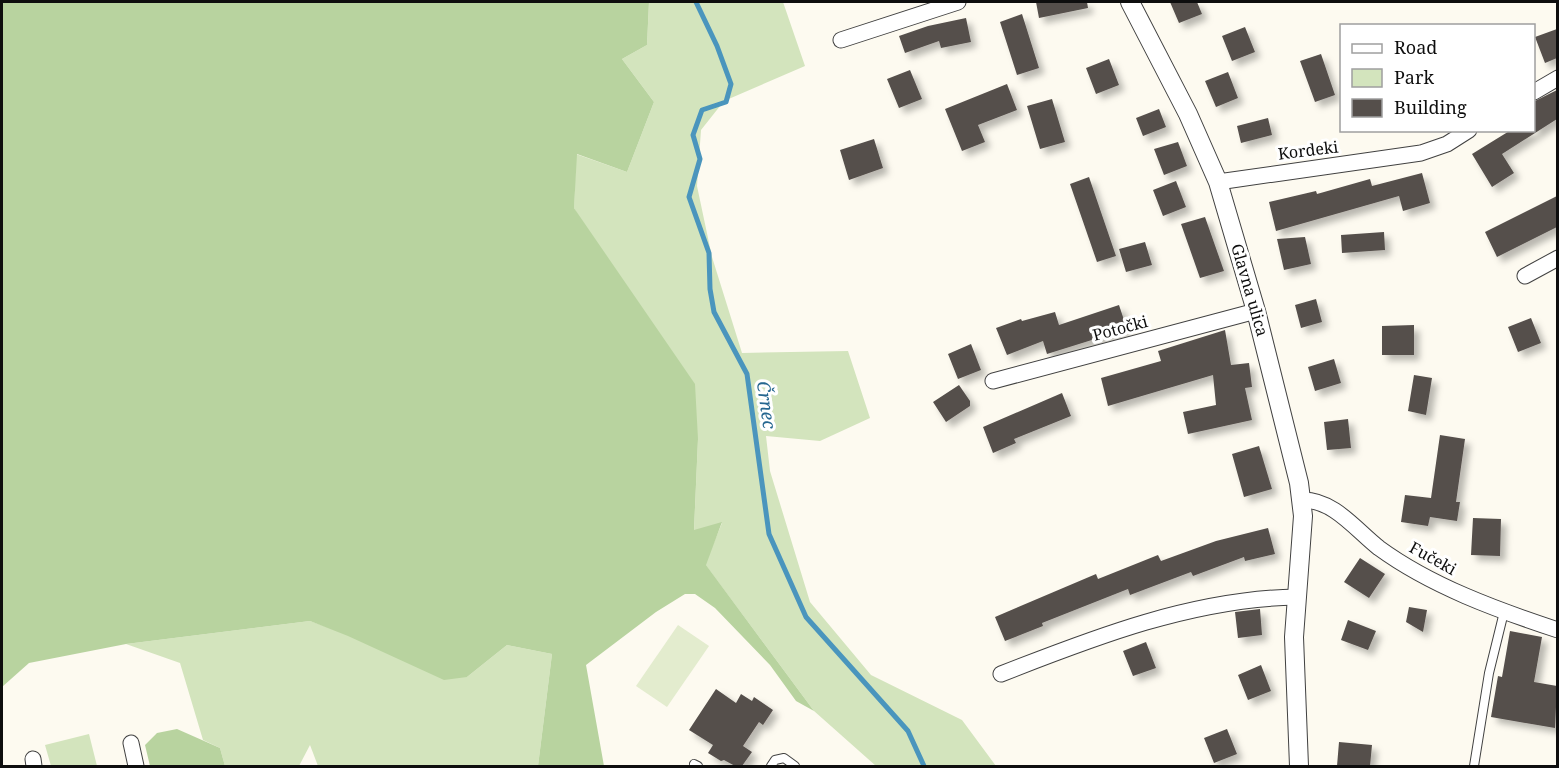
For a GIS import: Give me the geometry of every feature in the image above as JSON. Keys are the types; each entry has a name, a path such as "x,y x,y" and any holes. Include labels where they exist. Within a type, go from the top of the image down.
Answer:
{"street":[{"path":"841,40 958,2"},
{"name":"Glavna ulica","path":"1130,2 1188,114 1218,182 1256,311 1303,500 1294,637 1299,766"},
{"path":"1535,91 1557,78"},
{"name":"Kordeki","path":"1218,182 1421,153 1447,144 1466,132"},
{"path":"1526,276 1557,258"},
{"name":"Potočki","path":"993,381 1256,311"},
{"name":"Fučeki","path":"1303,500 1313,500 1330,507 1380,549 1438,582 1504,612 1557,630"},
{"path":"1001,674 1103,634 1196,610 1250,600 1296,597"},
{"path":"131,743 136,766"}],"lane":[{"path":"1474,766 1489,674 1504,612"},
{"path":"771,766 776,760 784,758 795,766"}],"green space":[{"path":"2,2 649,2 647,45 622,59 654,102 627,172 577,154 574,208 695,384 698,439 694,530 722,522 706,565 814,711 796,701 770,665 715,608 695,594 685,594 656,612 586,665 604,766 538,766 552,654 507,645 467,677 444,680 310,621 126,644 29,663 2,687"},
{"path":"649,2 783,2 805,66 724,101 701,130 697,186 712,257 742,353 848,351 870,418 820,441 766,436 770,471 810,602 871,675 962,720 996,766 876,766 814,711 705,564 722,523 694,531 698,439 574,208 576,154 627,172 654,102 622,59 647,45"},
{"path":"310,621 467,677 507,645 552,654 538,766 318,766 310,745 299,766 225,766 220,748 203,740 180,663 126,644"},
{"path":"678,625 709,646 667,707 636,686"},
{"path":"177,729 220,748 225,766 150,766 145,745 157,733"},
{"path":"89,734 97,766 51,766 45,745"}],"building":[{"path":"1036,2 1087,2 1088,8 1039,18"},
{"path":"1170,2 1197,2 1202,14 1179,23"},
{"path":"1022,14 1039,68 1017,75 1000,22"},
{"path":"966,18 971,42 941,48 939,41 905,53 899,36 928,26"},
{"path":"1245,27 1255,52 1232,61 1222,36"},
{"path":"1557,29 1557,58 1545,63 1535,37"},
{"path":"1321,54 1335,95 1315,102 1300,61"},
{"path":"1109,59 1119,85 1096,94 1086,68"},
{"path":"910,70 922,99 899,108 887,79"},
{"path":"1228,72 1238,98 1216,107 1205,81"},
{"path":"1007,84 1017,110 978,125 985,142 962,151 945,109"},
{"path":"1557,90 1557,119 1502,154 1514,173 1492,187 1472,154 1508,132 1535,132 1535,101"},
{"path":"1052,99 1065,142 1040,149 1027,106"},
{"path":"1159,109 1166,127 1143,136 1136,118"},
{"path":"1268,118 1272,135 1241,143 1237,126"},
{"path":"874,139 883,168 849,180 840,150"},
{"path":"1178,142 1187,166 1164,175 1154,149"},
{"path":"1422,173 1430,203 1403,211 1399,196 1276,231 1269,202 1316,191 1317,194 1370,179 1372,186"},
{"path":"1089,177 1116,256 1097,262 1070,184"},
{"path":"1176,181 1186,207 1163,216 1153,190"},
{"path":"1557,196 1557,227 1497,257 1485,232"},
{"path":"1205,217 1224,271 1200,278 1181,224"},
{"path":"1384,232 1385,250 1342,253 1341,235"},
{"path":"1305,237 1311,264 1284,270 1277,239"},
{"path":"1145,242 1152,265 1126,272 1119,249"},
{"path":"1316,299 1322,322 1301,328 1295,305"},
{"path":"1119,305 1127,329 1047,354 1043,341 1007,355 996,328 1021,319 1022,321 1055,312 1059,325"},
{"path":"1531,318 1541,343 1518,352 1508,327"},
{"path":"1414,325 1414,355 1382,355 1382,326"},
{"path":"1225,330 1231,365 1249,363 1252,387 1245,388 1252,420 1188,434 1183,412 1216,405 1213,375 1108,406 1101,378 1161,361 1158,351"},
{"path":"971,344 981,370 958,379 948,354"},
{"path":"1334,359 1341,383 1315,391 1308,367"},
{"path":"1414,375 1432,378 1426,415 1408,411"},
{"path":"959,385 970,401 970,406 946,422 933,402"},
{"path":"1062,393 1071,416 1014,439 1016,443 993,453 983,427"},
{"path":"1348,419 1351,448 1327,450 1324,422"},
{"path":"1440,435 1465,439 1456,502 1460,502 1457,521 1430,517 1428,526 1401,522 1405,495 1431,498"},
{"path":"1259,446 1272,489 1244,497 1232,454"},
{"path":"1473,518 1501,519 1500,556 1471,555"},
{"path":"1268,528 1275,554 1245,561 1244,557 1193,576 1191,572 1130,595 1128,589 1042,623 1043,626 1005,641 995,617 1096,574 1098,579 1158,555 1161,561 1216,541"},
{"path":"1360,558 1385,574 1369,598 1344,582"},
{"path":"1409,607 1427,610 1423,632 1406,622"},
{"path":"1260,609 1262,635 1238,638 1235,612"},
{"path":"1348,620 1376,631 1368,650 1341,640"},
{"path":"1510,631 1542,637 1534,682 1557,686 1555,728 1491,717 1498,676 1502,677"},
{"path":"1146,642 1156,668 1133,676 1123,651"},
{"path":"1261,665 1271,691 1248,700 1238,675"},
{"path":"716,689 736,703 741,694 752,701 754,697 773,710 763,725 759,722 743,746 752,752 742,766 721,761 708,753 713,745 689,730"},
{"path":"1227,729 1237,754 1214,763 1204,738"},
{"path":"1339,742 1372,745 1370,766 1337,766"}],"waterway":[{"name":"Črnec","path":"696,2 717,46 731,84 726,102 702,110 693,135 700,159 689,197 709,253 710,289 714,312 747,374 769,534 806,617 908,731 924,766"}]}
